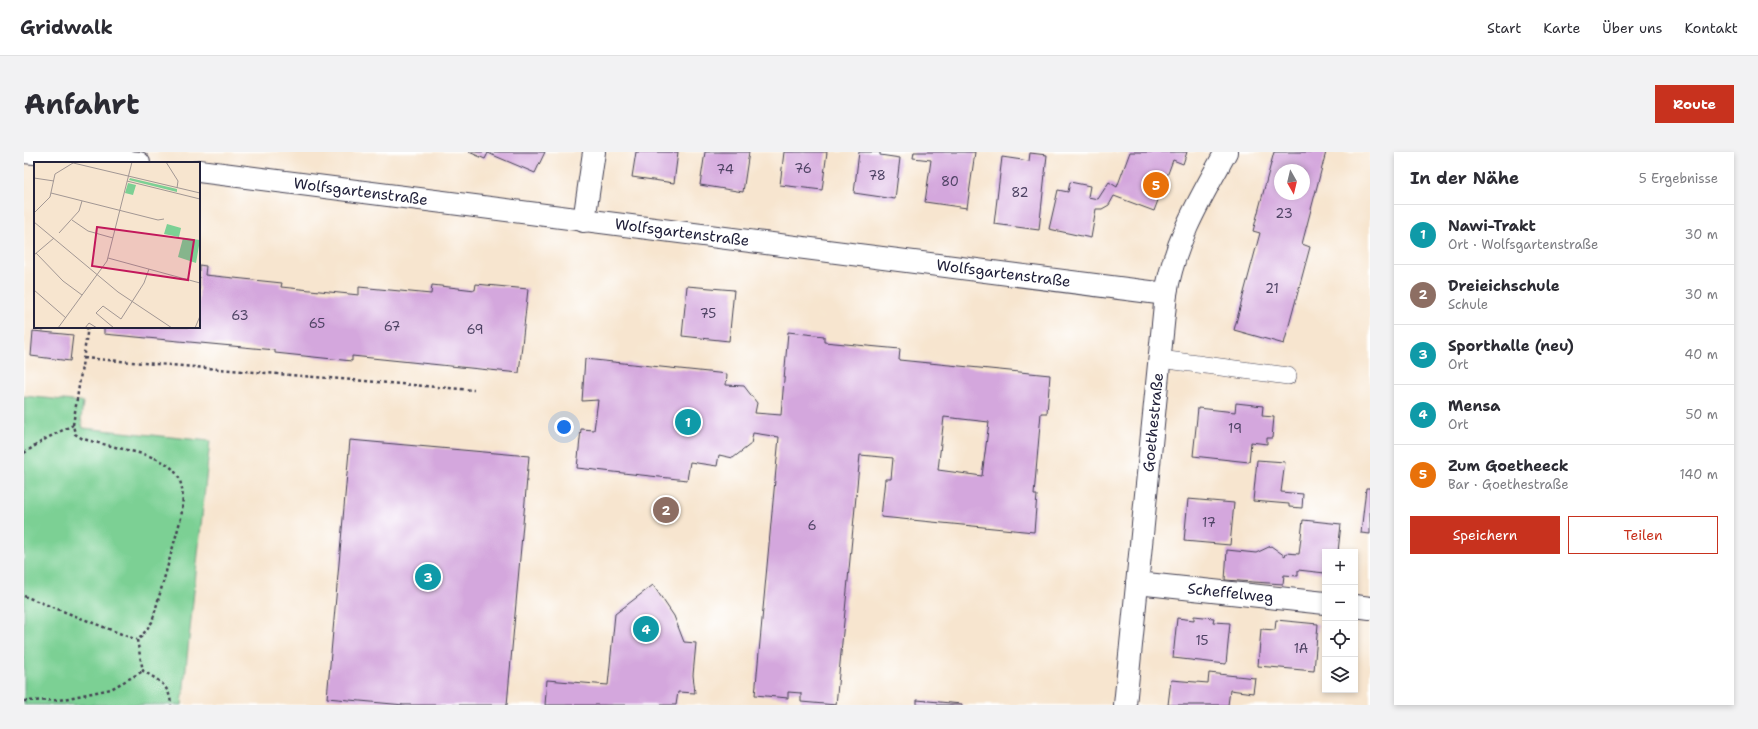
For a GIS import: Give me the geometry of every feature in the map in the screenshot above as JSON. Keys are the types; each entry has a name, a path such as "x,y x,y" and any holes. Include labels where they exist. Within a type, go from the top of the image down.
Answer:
{"street":[{"path":"24,152 129,162"},
{"path":"584,221 594,152"},
{"name":"Goethestraße","path":"1125,705 1166,294 1174,258 1184,231 1226,152"},
{"name":"Wolfsgartenstraße","path":"200,171 1166,294"},
{"name":"Scheffelweg","path":"1137,583 1322,603"},
{"path":"1358,606 1370,608"}],"lane":[{"path":"1160,359 1288,376"}],"path":[{"path":"88,328 73,425 76,434 82,439 154,456 175,471 182,483 184,500 181,518 152,622 141,638 137,640"},
{"path":"84,358 474,390"},
{"path":"24,453 47,438 73,425"},
{"path":"24,596 137,640"},
{"path":"137,640 143,671 159,681 170,693 170,705"},
{"path":"24,701 59,700 111,689 143,671"}],"green space":[{"path":"24,396 83,402 81,420 83,428 210,441 182,705 24,705"}],"building":[{"path":"469,152 545,152 535,173 488,153 485,159"},
{"path":"636,152 678,152 674,183 632,177"},
{"path":"705,152 749,152 743,192 700,185"},
{"path":"784,152 827,152 822,190 780,185"},
{"path":"859,152 880,152 880,155 900,158 895,199 854,193"},
{"path":"914,152 975,152 967,208 925,202 931,160 913,158"},
{"path":"1130,152 1187,152 1183,164 1173,160 1154,211 1114,196 1109,205 1102,209 1096,209 1091,238 1049,229 1058,190 1068,192 1070,182 1090,186 1088,197 1098,199 1109,182 1117,187"},
{"path":"1274,152 1326,152 1302,244 1310,247 1284,344 1234,330 1260,233 1253,231"},
{"path":"1030,153 1047,155 1039,230 994,224 1002,157 1029,161"},
{"path":"200,265 206,266 205,275 282,283 281,287 359,295 359,287 431,294 432,285 475,290 476,284 528,289 519,373 352,356 352,361 275,353 275,350 104,334 104,328 200,328"},
{"path":"687,286 734,290 729,341 682,336"},
{"path":"33,331 73,335 70,361 31,356"},
{"path":"788,332 824,336 824,342 900,349 899,360 1050,375 1047,413 1041,413 1034,495 1037,495 1034,532 881,517 885,479 891,479 893,458 860,455 836,705 801,702 801,693 788,692 788,698 755,695 779,437 753,433 751,444 733,458 719,455 717,466 690,462 687,480 577,468 581,429 594,430 598,400 582,401 585,359 727,374 726,385 744,386 757,403 755,413 781,415","holes":["944,417 989,422 982,476 938,470"]},
{"path":"1236,403 1263,406 1262,416 1274,417 1272,438 1267,438 1267,444 1251,442 1249,462 1193,456 1198,408 1235,412"},
{"path":"350,440 529,456 507,705 404,705 327,698"},
{"path":"1257,460 1285,462 1281,492 1303,494 1302,508 1289,507 1289,504 1253,501"},
{"path":"1366,488 1370,488 1370,534 1361,533"},
{"path":"1188,499 1234,503 1230,545 1184,541"},
{"path":"1303,520 1341,524 1338,549 1322,549 1322,573 1298,570 1298,576 1284,575 1283,584 1225,580 1227,550 1256,553 1271,546 1285,556 1286,553 1299,554"},
{"path":"653,585 674,616 684,642 696,643 693,675 695,693 678,692 676,705 545,705 547,680 608,685 615,614"},
{"path":"1194,616 1214,618 1213,622 1230,623 1226,664 1173,658 1177,618 1194,620"},
{"path":"1276,620 1318,624 1314,671 1258,666 1261,629 1275,630"},
{"path":"1209,673 1255,678 1253,693 1230,690 1228,705 1168,705 1171,680 1208,683"},
{"path":"917,700 962,704 962,705 917,705"}],"place":[{"name":"Zum Goetheeck","path":"1156,185"},
{"name":"Nawi-Trakt","path":"688,422"},
{"name":"Dreieichschule","path":"666,510"},
{"name":"Sporthalle (neu)","path":"428,577"},
{"name":"Mensa","path":"646,629"}]}
